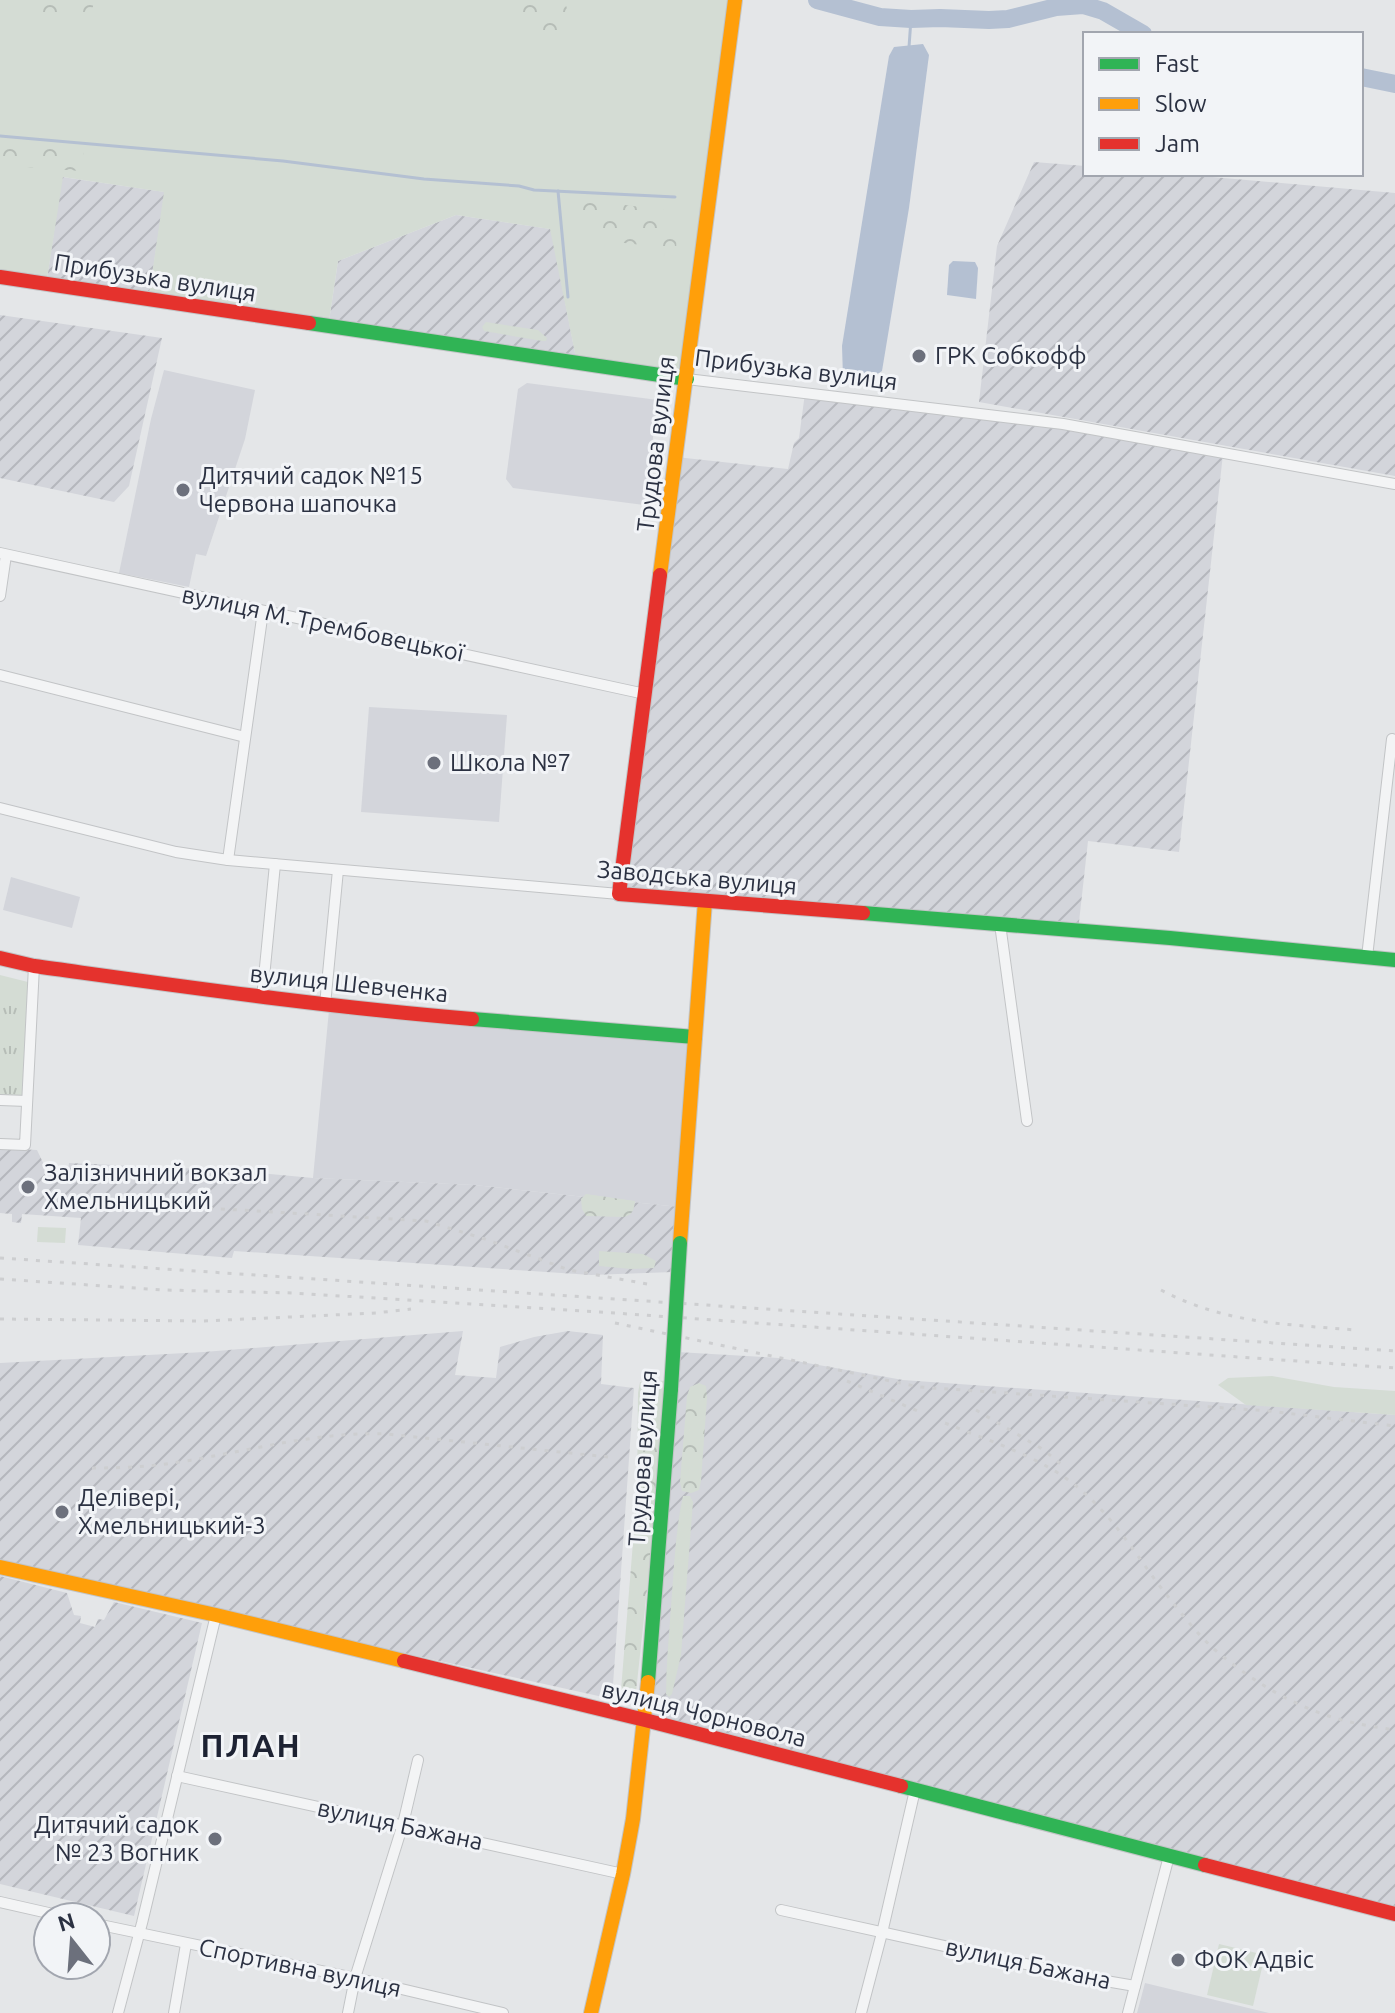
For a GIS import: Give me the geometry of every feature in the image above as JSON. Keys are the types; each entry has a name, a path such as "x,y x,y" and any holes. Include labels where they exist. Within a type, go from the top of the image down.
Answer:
{"street":[{"name":"Трудова вулиця","path":"619,894 735,0"},
{"name":"Прибузька вулиця","path":"0,277 687,379 1063,424 1395,484"},
{"name":"вулиця М. Трембовецької","path":"3,554 645,694"},
{"path":"0,596 3,554"},
{"path":"228,860 263,611"},
{"path":"0,675 245,737"},
{"path":"1367,957 1394,740"},
{"name":"Заводська вулиця","path":"0,808 176,852 228,860 1170,938 1395,960"},
{"path":"262,998 275,864"},
{"path":"325,1005 338,870"},
{"name":"Трудова вулиця","path":"591,2013 623,1874 645,1720 705,901"},
{"path":"1000,924 1027,1121"},
{"name":"вулиця Шевченка","path":"0,958 34,966 262,998 394,1013 695,1037"},
{"path":"0,1144 25,1145 34,966"},
{"path":"0,1100 27,1101"},
{"name":"вулиця Чорновола","path":"0,1567 216,1615 645,1720 1395,1914"},
{"path":"118,2013 216,1615"},
{"path":"348,2013 355,1978 403,1824 418,1760"},
{"name":"вулиця Бажана","path":"177,1776 623,1874"},
{"path":"861,2013 915,1790"},
{"path":"1128,2013 1169,1856"},
{"path":"0,1902 32,1909"},
{"name":"вулиця Бажана","path":"781,1910 1135,1986"},
{"name":"Спортивна вулиця","path":"112,1928 355,1978 498,2012"},
{"path":"174,2013 186,1944"}],"shaded area":[{"path":"1034,162 1083,166 1083,176 1201,176 1395,193 1395,476 979,402 997,246"},
{"path":"62,177 165,192 149,295 47,279"},
{"path":"456,215 551,229 576,358 329,321 338,261"},
{"path":"0,315 162,338 129,486 114,502 0,478"},
{"name":"Дитячий садок №15 Червона шапочка","path":"164,370 255,390 245,439 206,556 196,554 189,587 119,573"},
{"path":"527,383 658,400 644,505 513,488 506,479 518,389"},
{"path":"805,393 977,415 1223,454 1179,852 1088,841 1078,931 619,894 676,457 788,469 794,443 799,438"},
{"name":"Школа №7","path":"369,707 507,715 499,822 361,812"},
{"path":"11,877 80,897 72,928 3,910"},
{"path":"329,1010 691,1041 679,1207 474,1185 313,1178"},
{"path":"0,1148 37,1150 47,1171 68,1172 69,1163 226,1170 313,1178 474,1185 679,1207 673,1272 591,1275 234,1251 232,1258 78,1245 81,1218 22,1214 21,1223 12,1222 12,1214 0,1213"},
{"path":"463,1331 455,1375 496,1378 500,1347 568,1331 603,1335 601,1384 634,1388 612,1699 0,1564 0,1363 204,1352"},
{"path":"677,1352 779,1358 903,1380 1395,1415 1395,1910 650,1717"},
{"path":"0,1576 67,1593 74,1615 81,1616 80,1623 95,1627 98,1619 104,1620 114,1602 202,1623 134,1916 112,1911 112,1901 71,1901 0,1884"},
{"path":"1145,1983 1269,2013 1137,2013"}],"green space":[{"path":"0,0 731,0 683,374 576,358 550,229 456,215 338,261 329,321 149,295 164,192 63,177 47,279 0,272"},
{"path":"30,0 93,0 93,7 71,18 51,20 35,14"},
{"path":"505,0 559,0 566,5 571,24 556,42 546,46 520,28"},
{"path":"0,142 84,150 80,171 0,165"},
{"path":"581,203 610,203 679,212 676,249 616,242 577,233"},
{"path":"486,322 538,330 547,338 542,341 484,331 482,327"},
{"path":"0,975 32,983 27,1101 0,1100"},
{"path":"586,1194 635,1201 629,1215 624,1217 586,1216 581,1199"},
{"path":"38,1227 66,1228 65,1243 37,1242"},
{"path":"599,1251 643,1254 656,1261 654,1268 599,1266"},
{"path":"1272,1376 1334,1387 1395,1391 1395,1415 1246,1405 1218,1385 1228,1378"},
{"path":"664,1381 652,1543 636,1692 618,1698 637,1493 638,1393 640,1382"},
{"path":"699,1383 706,1386 707,1398 701,1481 699,1490 691,1493 682,1491 680,1482 687,1396 690,1387"},
{"path":"683,1496 690,1496 693,1502 681,1655 669,1697 666,1694 668,1650 676,1537"},
{"path":"1219,1944 1265,1955 1253,2006 1207,1995"}],"water":[{"path":"923,44 929,55 909,208 882,371 870,379 843,377 842,346 889,56 894,47"},
{"path":"953,261 975,262 978,268 976,299 947,295 949,265"}],"waterway":[{"path":"817,0 880,17 911,19 1008,19 1056,7 1083,5 1103,11 1140,32"},
{"path":"1068,0 1071,5"},
{"path":"909,47 911,19"},
{"path":"1363,77 1395,84"},
{"path":"0,136 283,161 534,190 675,197"},
{"path":"558,191 568,297"}],"railway":[{"path":"137,1204 426,1221 569,1270 653,1285"},
{"path":"0,1258 1395,1351"},
{"path":"0,1279 600,1312 1395,1368"},
{"path":"1161,1290 1232,1316 1280,1324 1355,1330"},
{"path":"0,1319 203,1321 411,1309"},
{"path":"615,1323 919,1387 1269,1411 1395,1426"},
{"path":"847,1381 920,1412"},
{"path":"976,1410 1044,1450 1063,1466"},
{"path":"945,1423 1033,1459 1081,1490 1114,1525 1200,1635 1256,1681 1319,1713 1395,1730"},
{"path":"92,1468 166,1464 304,1440 359,1434 387,1434 608,1457"}],"traffic: fast":[{"path":"309,323 687,379"},
{"path":"863,913 1395,960"},
{"path":"472,1019 695,1037"},
{"path":"671,1389 680,1243"},
{"path":"648,1682 671,1389"},
{"path":"901,1786 1205,1865"}],"traffic: slow":[{"path":"660,575 735,0"},
{"path":"680,1243 705,901"},
{"path":"0,1567 404,1661"},
{"path":"591,2013 633,1819 648,1682"}],"traffic: jam":[{"path":"0,277 309,323"},
{"path":"660,575 619,894 863,913"},
{"path":"0,958 34,966 253,996 472,1019"},
{"path":"404,1661 901,1786"},
{"path":"1205,1865 1395,1914"}],"place":[{"name":"ГРК Собкофф","path":"919,356"},
{"name":"Дитячий садок №15 Червона шапочка","path":"183,490"},
{"name":"Школа №7","path":"434,763"},
{"name":"Залізничний вокзал Хмельницький","path":"28,1187"},
{"name":"Делівері, Хмельницький-3","path":"62,1512"},
{"name":"Дитячий садок № 23 Вогник","path":"215,1839"},
{"name":"ФОК Адвіс","path":"1178,1960"}],"district":[{"name":"ПЛАН","path":"251,1746"}]}
